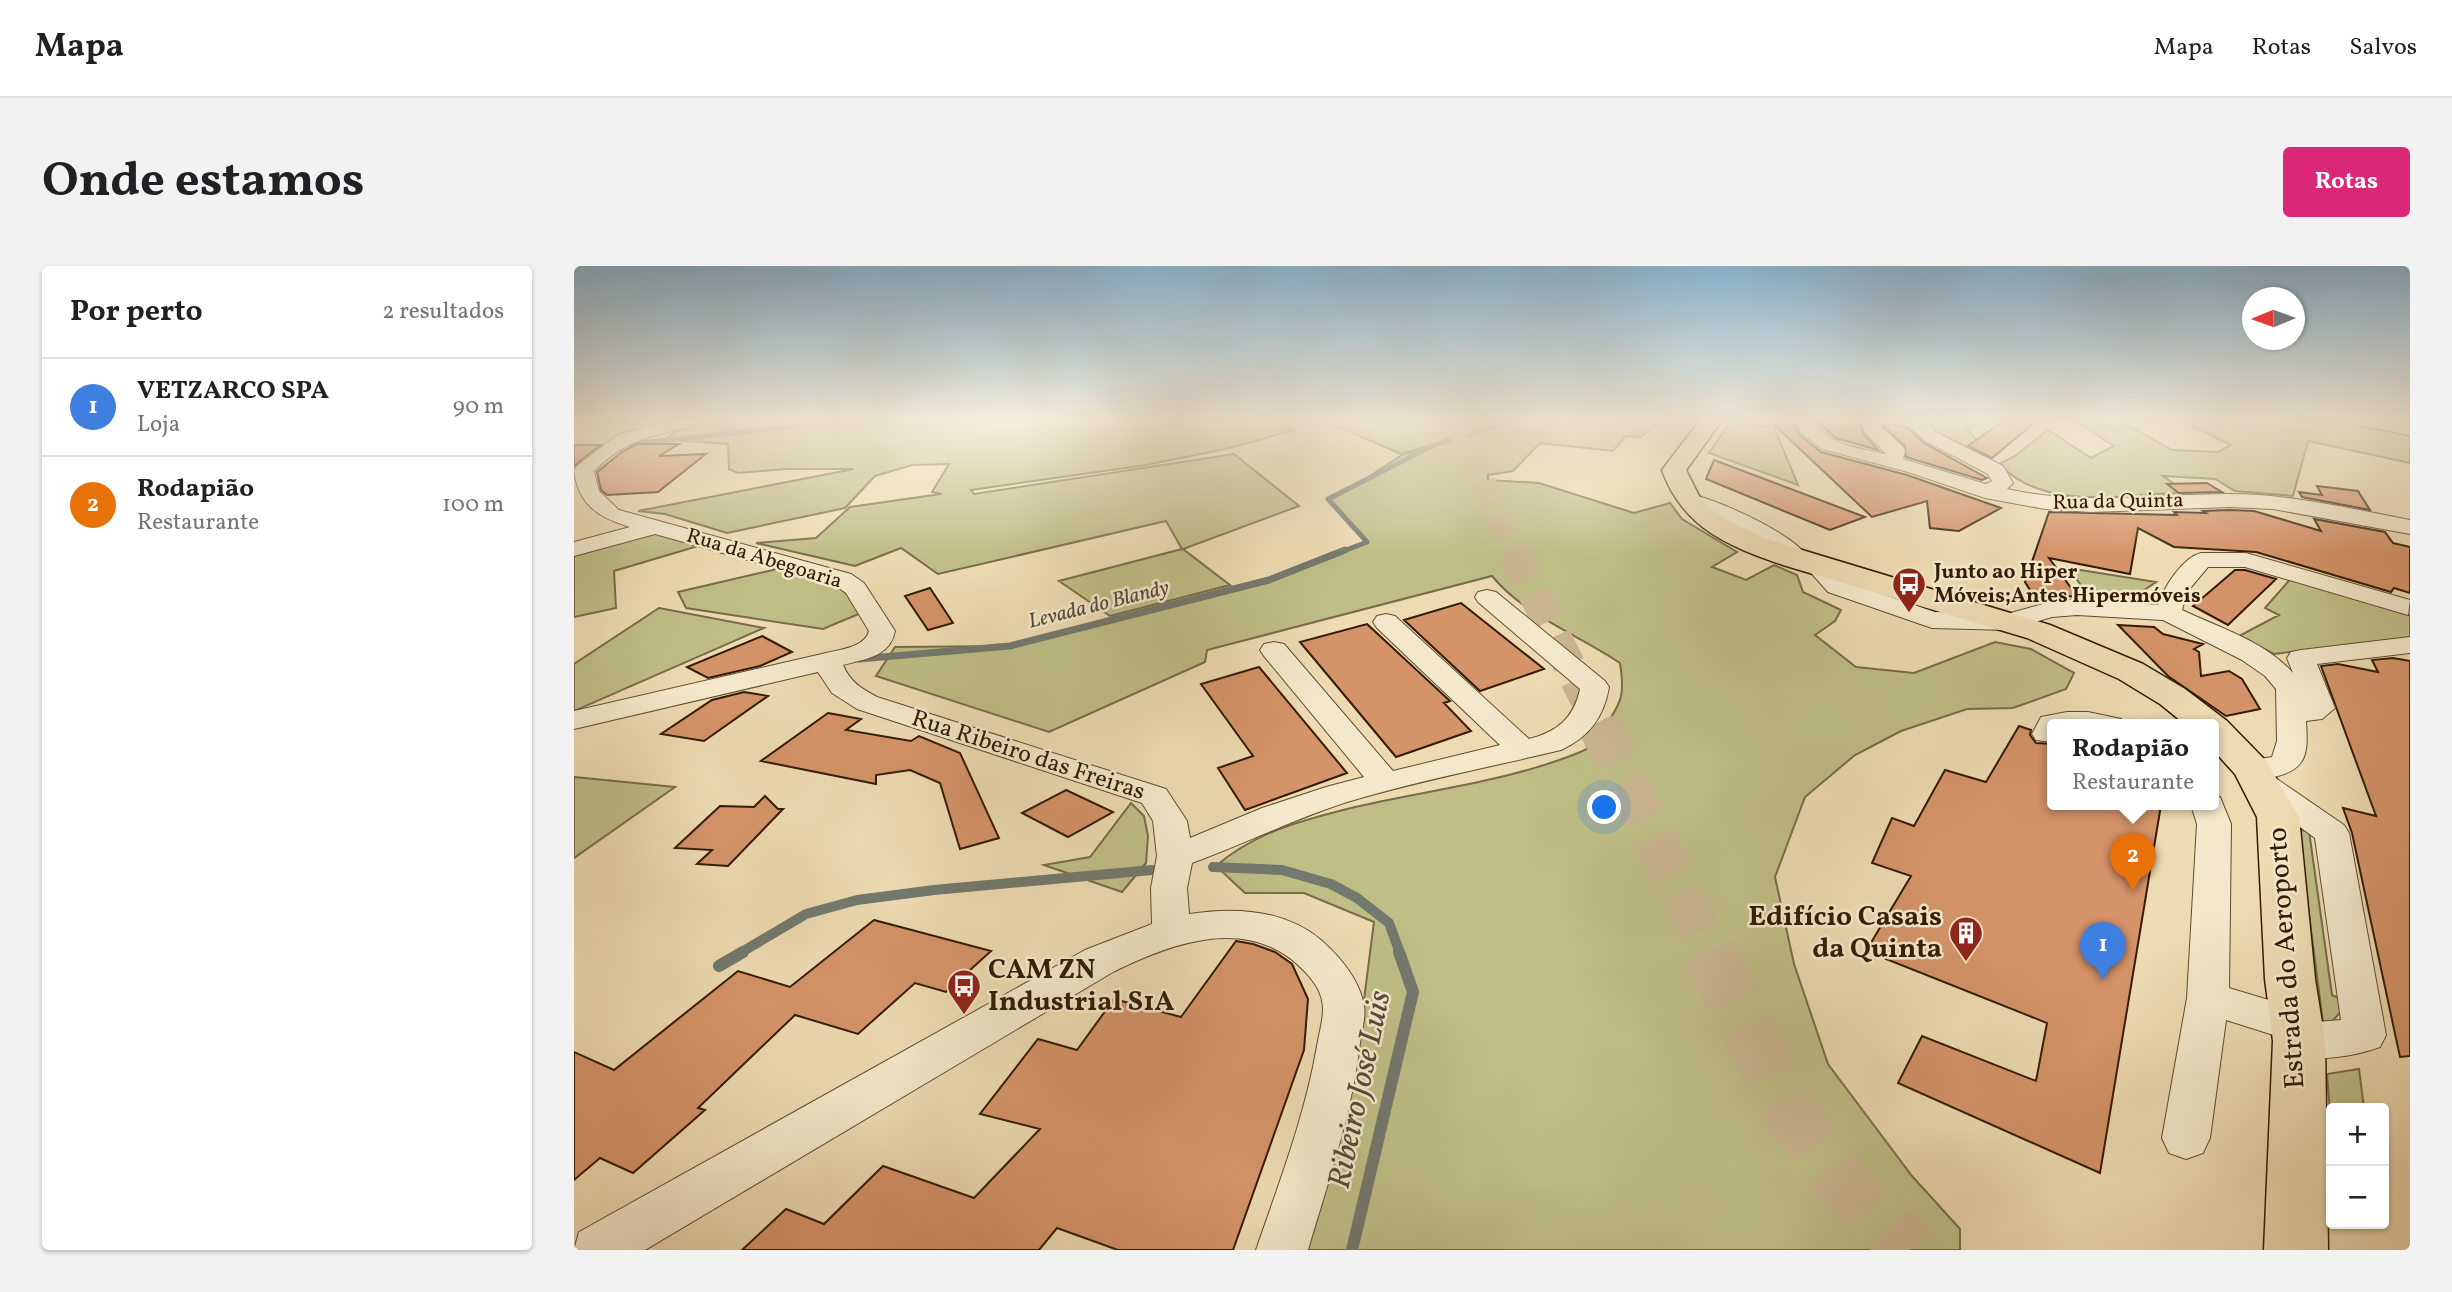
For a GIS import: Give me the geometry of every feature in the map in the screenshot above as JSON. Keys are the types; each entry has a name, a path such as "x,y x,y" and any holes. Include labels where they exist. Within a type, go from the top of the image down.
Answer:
{"main road":[{"path":"1678,465 1674,470 1687,499 1705,518 1749,541 1807,562 2071,643 2161,688 2201,719"},
{"name":"Estrada do Aeroporto","path":"2219,735 2255,775 2278,817 2290,979 2298,1033 2296,1250"}],"street":[{"name":"Rua da Quinta","path":"1902,465 1985,492 2035,502 2068,505 2255,501 2410,527"},
{"path":"1985,492 2003,483 1996,470 1986,465"},
{"name":"Rua da Abegoaria","path":"574,720 870,649 880,640 882,631 855,588 842,579 611,515 591,497 581,476"},
{"path":"574,549 656,527"},
{"path":"2168,613 2175,591 2201,561 2246,560 2408,607"},
{"path":"1175,856 1234,835 1274,816 1385,782 1550,743 1576,729 1592,703 1595,687 1487,597"},
{"path":"2008,622 2050,610 2077,607 2168,613 2252,654 2275,670 2290,688 2292,741 2286,763 2255,775"},
{"path":"1386,622 1521,748"},
{"path":"2290,710 2312,713 2320,708 2301,658 2410,645"},
{"path":"1274,650 1385,782"},
{"name":"Rua Ribeiro das Freiras","path":"828,661 838,685 867,703 1154,796 1170,821 1175,856 1170,888 1171,930"},
{"path":"2208,998 2298,1033 2365,1035 2332,833 2255,775"},
{"path":"2186,1138 2208,998 2214,824 2210,810"},
{"path":"597,1250 1099,961 1136,942 1171,930 1206,924 1241,924 1269,929 1294,939 1312,953 1329,973 1343,1003 1337,1058 1282,1250"}],"shaded area":[{"path":"729,465 915,465 875,476 845,508 727,533 665,514 638,511 854,469 785,469 738,473 729,469"},
{"path":"948,465 1146,465 971,490 974,494 1163,465 1248,465 1299,506 1183,549 1230,585 1110,616 1059,581 1182,549 1166,521 938,574 901,548 855,566 756,543 816,538 850,507 941,494 932,492"},
{"path":"1387,465 1519,465 1513,471 1488,475 1488,480 1539,483 1634,513 1670,503 1682,519 1737,552 1712,567 1746,580 1774,565 1797,575 1803,592 1841,610 1835,621 1815,635 1856,667 1914,673 1995,642 2031,649 2074,673 2066,689 2013,708 1967,709 1901,731 1855,755 1805,797 1775,877 1794,964 1828,1064 1912,1176 1960,1229 1960,1250 1306,1250 1361,1023 1374,922 1304,893 1245,893 1216,866 1247,844 1297,823 1351,808 1466,785 1551,763 1584,751 1619,728 1609,732 1605,727 1621,697 1620,663 1536,614 1520,603 1492,576 1207,650 1205,662 1049,732 876,676 895,647 1010,646 1269,580 1366,542 1328,499"},
{"path":"1742,465 1790,465 1798,485"},
{"path":"2000,465 2301,465 2293,496 2235,491 2215,479 2163,476 2186,492 2087,497 2062,495 2039,489 2018,479"},
{"path":"660,529 705,544 614,571 616,608 574,617 574,551"},
{"path":"781,568 841,589 866,611 823,629 686,608 678,592"},
{"path":"2068,568 2156,582 2143,591 2149,604 2090,597"},
{"path":"2293,576 2410,615 2410,638 2274,654 2239,636 2279,615 2265,608"},
{"path":"659,608 764,628 574,711 574,664"},
{"path":"574,777 675,787 574,858"},
{"path":"1131,803 1144,816 1148,836 1146,863 1122,892 1044,865 1090,857"},
{"path":"2298,830 2309,831 2332,995 2349,1003 2324,1030"},
{"path":"2359,1069 2363,1103 2329,1103 2327,1074"}],"building":[{"path":"606,465 692,465 658,492 607,495 601,490 597,472"},
{"path":"1712,465 1727,465 1865,517 1830,530 1706,479"},
{"path":"1817,465 1869,465 1907,475 2001,508 1959,531 1930,528 1927,501 1872,517"},
{"path":"1932,465 1963,465 1987,478 1982,480"},
{"path":"2207,483 2222,492 2179,493 2167,484"},
{"path":"2317,486 2358,491 2370,510 2302,497 2299,492 2322,495"},
{"path":"2203,511 2254,511 2321,531 2314,519 2385,532 2393,543 2410,547 2410,593 2394,588 2391,592 2256,552 2174,547 2138,528 2130,574 2049,558 2077,596 2035,598 2025,582 2049,512 2177,515 2174,512 2206,513"},
{"path":"2235,570 2245,570 2276,579 2228,625 2193,606"},
{"path":"930,588 953,623 928,630 905,596"},
{"path":"1461,603 1544,669 1480,691 1404,620"},
{"path":"1367,624 1450,701 1444,703 1471,731 1396,757 1300,642"},
{"path":"2118,625 2154,627 2163,634 2203,644 2194,649 2199,652 2201,676 2229,671 2242,679 2260,709 2226,716 2168,676"},
{"path":"762,636 792,652 760,666 708,678 687,667"},
{"path":"2393,658 2410,661 2410,1056 2400,1057 2352,833 2343,808 2376,816 2321,666 2338,664 2378,672 2372,660"},
{"path":"1259,667 1347,773 1245,810 1218,768 1253,756 1201,684"},
{"path":"744,692 768,696 704,741 661,734 712,700"},
{"path":"828,713 861,719 846,730 911,741 919,736 960,753 999,838 960,849 940,783 910,770 876,775 876,784 761,761"},
{"name":"Edifício Casais da Quinta","path":"2019,726 2031,730 2030,735 2036,743 2047,744 2047,810 2160,810 2100,1173 1898,1083 1922,1036 2036,1081 2047,1023 1866,951 1911,876 1872,863 1892,818 1914,826 1945,770 1986,782"},
{"path":"1066,790 1113,812 1068,837 1022,813"},
{"path":"765,796 778,809 783,809 728,866 697,864 712,850 675,848 720,806 754,807"},
{"path":"874,920 991,951 946,992 915,983 858,1034 795,1015 698,1108 705,1110 633,1173 600,1158 574,1180 574,1052 614,1070 738,971 790,987"},
{"path":"1236,941 1275,952 1292,964 1308,999 1304,1050 1233,1250 1118,1250 1057,1228 1039,1250 742,1250 786,1209 824,1224 883,1166 974,1198 1040,1129 980,1114 1038,1039 1077,1050 1114,999 1181,1017"}],"waterway":[{"name":"Levada do Blandy","path":"1341,552 1367,542 1328,499 1395,465"},
{"name":"Levada do Blandy","path":"859,659 1010,646 1269,580 1345,550"},
{"name":"Ribeiro José Luis","path":"1213,867 1282,870 1331,884 1357,898 1389,923 1400,953"},
{"name":"Ribeiro José Luis","path":"740,953 806,914 857,900 934,890 1152,870"},
{"name":"Ribeiro José Luis","path":"719,966 743,952"},
{"name":"Ribeiro José Luis","path":"1352,1250 1413,992 1399,952"}],"tunnel":[{"path":"1476,465 1514,552"},
{"path":"1513,550 1599,726"},
{"path":"1598,724 1710,953"},
{"path":"1709,952 1795,1121 1846,1187 1910,1250"}],"place":[{"name":"Junto ao Hiper Móveis;Antes Hipermóveis","path":"1909,614"},
{"name":"Rodapião","path":"2133,891"},
{"name":"Edifício Casais da Quinta","path":"1966,963"},
{"name":"VETZARCO SPA","path":"2103,980"},
{"name":"CAM ZN Industrial S1A","path":"964,1016"}]}
